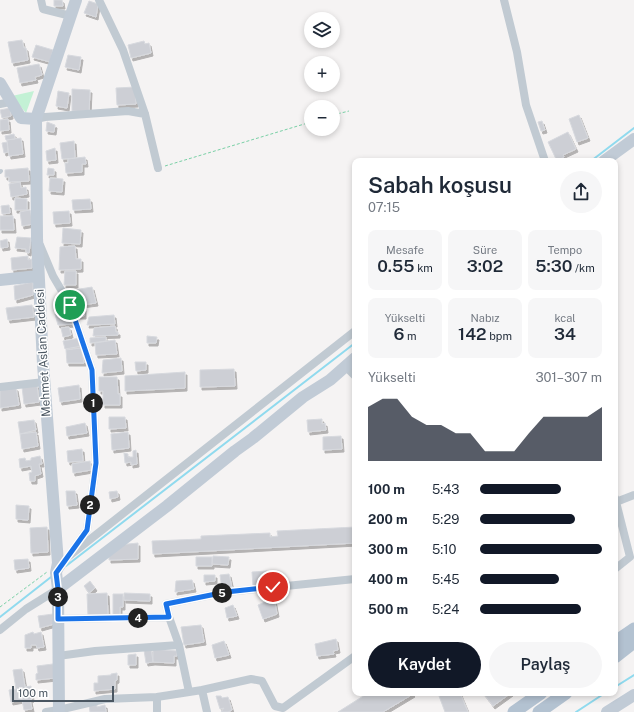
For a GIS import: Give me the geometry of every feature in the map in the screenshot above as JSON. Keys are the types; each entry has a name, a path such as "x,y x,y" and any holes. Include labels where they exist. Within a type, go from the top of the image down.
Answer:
{"main road":[{"path":"618,640 634,628"},
{"path":"618,655 634,642"},
{"path":"514,712 537,696"},
{"path":"539,712 562,696"}],"street":[{"path":"41,0 43,9 71,16"},
{"name":"Mehmet Aslan Caddesi","path":"59,711 57,568 38,276 36,119 76,0"},
{"path":"99,0 123,50 145,114 158,168"},
{"path":"504,0 517,52 526,105 544,158"},
{"path":"0,83 5,103 21,118 36,119 45,117 128,111 145,114"},
{"path":"608,158 634,139"},
{"path":"37,238 53,276 70,305 92,370 96,463 87,530 69,556"},
{"path":"0,280 38,276"},
{"path":"57,568 69,556 352,333"},
{"path":"0,630 26,609 58,589 167,506 303,397 330,380 352,360"},
{"path":"345,366 352,373"},
{"path":"0,387 44,382"},
{"path":"618,499 634,495"},
{"path":"618,508 630,557 618,567"},
{"path":"189,692 178,645 166,604 226,592 352,579"},
{"path":"58,619 169,617"},
{"path":"58,656 95,651 178,645"},
{"path":"46,712 59,711 104,699 157,697 202,690 251,679 262,681 275,706 283,708 352,658"},
{"path":"202,690 207,712"},
{"path":"607,712 634,695"},
{"path":"157,697 157,712"}],"path":[{"path":"340,114 349,111"},
{"path":"158,168 304,124"},
{"path":"0,607 57,568"}],"green space":[{"path":"34,91 26,113 12,96"}],"building":[{"path":"54,0 62,0 63,6 54,6"},
{"path":"89,1 98,4 96,17 84,13"},
{"path":"22,40 24,48 26,48 28,60 12,63 8,42"},
{"path":"144,41 145,44 149,43 151,53 131,58 128,45"},
{"path":"36,45 53,50 50,62 32,57"},
{"path":"68,55 81,57 79,70 65,67"},
{"path":"39,64 42,75 35,77 36,80 20,83 17,68"},
{"path":"135,87 136,104 117,105 116,88"},
{"path":"72,89 90,90 89,112 72,111"},
{"path":"58,91 69,93 67,108 56,106"},
{"path":"10,108 11,116 2,118 0,110"},
{"path":"579,115 588,138 577,142 569,119"},
{"path":"8,119 9,130 0,131 0,120"},
{"path":"542,121 545,130 541,131 538,122"},
{"path":"47,122 55,125 54,132 46,131"},
{"path":"568,132 576,149 563,155 564,157 562,158 556,158 548,142"},
{"path":"14,134 15,139 6,140 5,136"},
{"path":"21,138 23,154 9,156 7,140"},
{"path":"74,141 75,158 62,159 60,143"},
{"path":"7,142 8,152 4,153 2,143"},
{"path":"55,148 56,160 47,161 46,151"},
{"path":"85,157 86,164 82,164 82,172 66,173 65,163 68,163 68,159"},
{"path":"28,168 29,181 9,182 9,177 5,177 5,170"},
{"path":"48,168 54,169 54,175 47,175"},
{"path":"50,178 63,179 62,192 49,191"},
{"path":"20,182 21,188 26,187 27,194 11,197 9,184"},
{"path":"15,198 27,199 27,210 15,210"},
{"path":"90,199 91,209 73,210 72,200"},
{"path":"9,205 10,213 2,214 1,206"},
{"path":"30,210 33,224 22,226 20,212"},
{"path":"69,211 70,223 54,224 53,212"},
{"path":"0,216 13,216 14,230 0,230"},
{"path":"63,228 81,230 80,244 62,243"},
{"path":"17,237 31,238 29,253 26,252 26,249 15,248"},
{"path":"7,239 8,247 1,248 0,241"},
{"path":"75,246 76,259 81,259 81,269 59,270 60,247"},
{"path":"28,256 28,260 32,259 32,268 12,270 11,258"},
{"path":"65,271 76,271 76,285 64,285"},
{"path":"33,282 33,295 15,300 14,286"},
{"path":"92,287 96,303 80,305 78,293 74,294 74,290"},
{"path":"32,305 34,317 8,320 6,308"},
{"path":"84,308 84,316 78,316 78,309"},
{"path":"70,311 74,324 58,325 55,314"},
{"path":"114,315 115,324 87,325 89,317"},
{"path":"115,326 118,335 93,336 94,328"},
{"path":"69,327 71,335 63,337 61,328"},
{"path":"147,336 157,337 156,343 147,343"},
{"path":"106,337 106,341 90,343 90,338"},
{"path":"80,338 82,346 65,349 63,341"},
{"path":"115,340 117,354 96,355 95,343"},
{"path":"81,348 84,363 67,363 66,350"},
{"path":"121,358 122,371 102,373 103,360"},
{"path":"135,362 146,362 146,370 136,371"},
{"path":"234,369 235,386 200,387 200,370"},
{"path":"185,372 185,388 125,391 125,376"},
{"path":"99,377 117,377 120,405 103,405 103,391 99,391"},
{"path":"37,385 39,402 24,404 22,387"},
{"path":"79,385 80,399 60,402 58,388"},
{"path":"16,388 19,405 0,408 0,390"},
{"path":"109,417 125,417 126,428 109,429"},
{"path":"322,419 322,424 325,423 326,430 308,432 307,420"},
{"path":"34,420 36,430 20,434 18,422"},
{"path":"85,423 87,433 67,436 66,427"},
{"path":"36,432 38,446 22,449 20,434"},
{"path":"128,432 129,448 112,450 111,434"},
{"path":"341,436 342,449 323,450 323,437"},
{"path":"82,449 83,461 68,462 67,451"},
{"path":"136,450 137,464 131,465 131,462 125,463 124,453 128,454 128,457 133,457 133,451"},
{"path":"40,456 42,464 39,464 41,474 35,476 35,481 30,481 29,473 32,472 31,466 20,468 19,459 25,458 26,461"},
{"path":"90,461 91,470 73,473 72,464"},
{"path":"66,491 75,491 77,505 67,506"},
{"path":"117,491 118,497 110,499 109,492"},
{"path":"16,505 29,506 28,520 16,519"},
{"path":"47,527 48,552 31,553 30,528"},
{"path":"352,527 352,543 153,554 152,541 201,539 201,536 270,533 270,537 278,536 277,531"},
{"path":"138,543 138,559 109,560 109,550 118,545"},
{"path":"213,556 229,557 228,565 212,564"},
{"path":"196,557 212,557 212,566 196,566"},
{"path":"28,559 29,568 15,570 14,560"},
{"path":"267,571 268,586 253,587 252,572"},
{"path":"229,574 232,588 222,590 220,575"},
{"path":"204,575 215,575 215,581 204,582"},
{"path":"192,580 194,589 175,592 176,581"},
{"path":"90,581 95,588 89,593 84,586"},
{"path":"107,593 108,616 88,617 87,594"},
{"path":"124,593 150,594 150,601 124,600"},
{"path":"113,594 123,594 123,607 120,607 120,615 113,615"},
{"path":"274,598 277,614 263,619 258,605"},
{"path":"233,605 237,616 227,618 225,608"},
{"path":"53,614 54,624 40,628 38,616"},
{"path":"201,625 204,642 184,645 181,627"},
{"path":"33,632 34,634 41,632 44,647 37,648 36,645 31,645 31,648 25,648 25,635"},
{"path":"336,639 338,650 333,651 334,654 317,656 315,644"},
{"path":"224,641 229,655 215,658 212,645"},
{"path":"151,649 153,662 146,663 144,650"},
{"path":"153,649 177,651 177,656 174,656 174,663 153,662"},
{"path":"136,654 136,665 128,665 128,655"},
{"path":"53,664 55,678 36,680 36,674 38,673 37,666"},
{"path":"22,669 25,687 31,686 32,699 30,700 32,709 24,710 22,700 11,702 9,690 16,689 13,670"},
{"path":"117,673 115,689 94,691 94,683 98,683 98,676"},
{"path":"216,696 221,696 222,698 228,697 232,710 228,712 221,712 224,708 220,709"},
{"path":"363,696 410,696 383,712 338,712"},
{"path":"439,696 461,696 468,712 445,712"},
{"path":"485,696 507,696 493,706"},
{"path":"97,704 97,707 105,705 106,712 90,712 89,705"}],"waterway":[{"path":"595,158 634,128"},
{"path":"66,566 352,345"},
{"path":"0,617 51,577"},
{"path":"618,685 634,675"},
{"path":"576,712 600,696"}],"route":[{"path":"70,305 92,370 96,463 87,530 56,573 58,589 58,619 169,617 166,604 226,592 273,587"}]}
